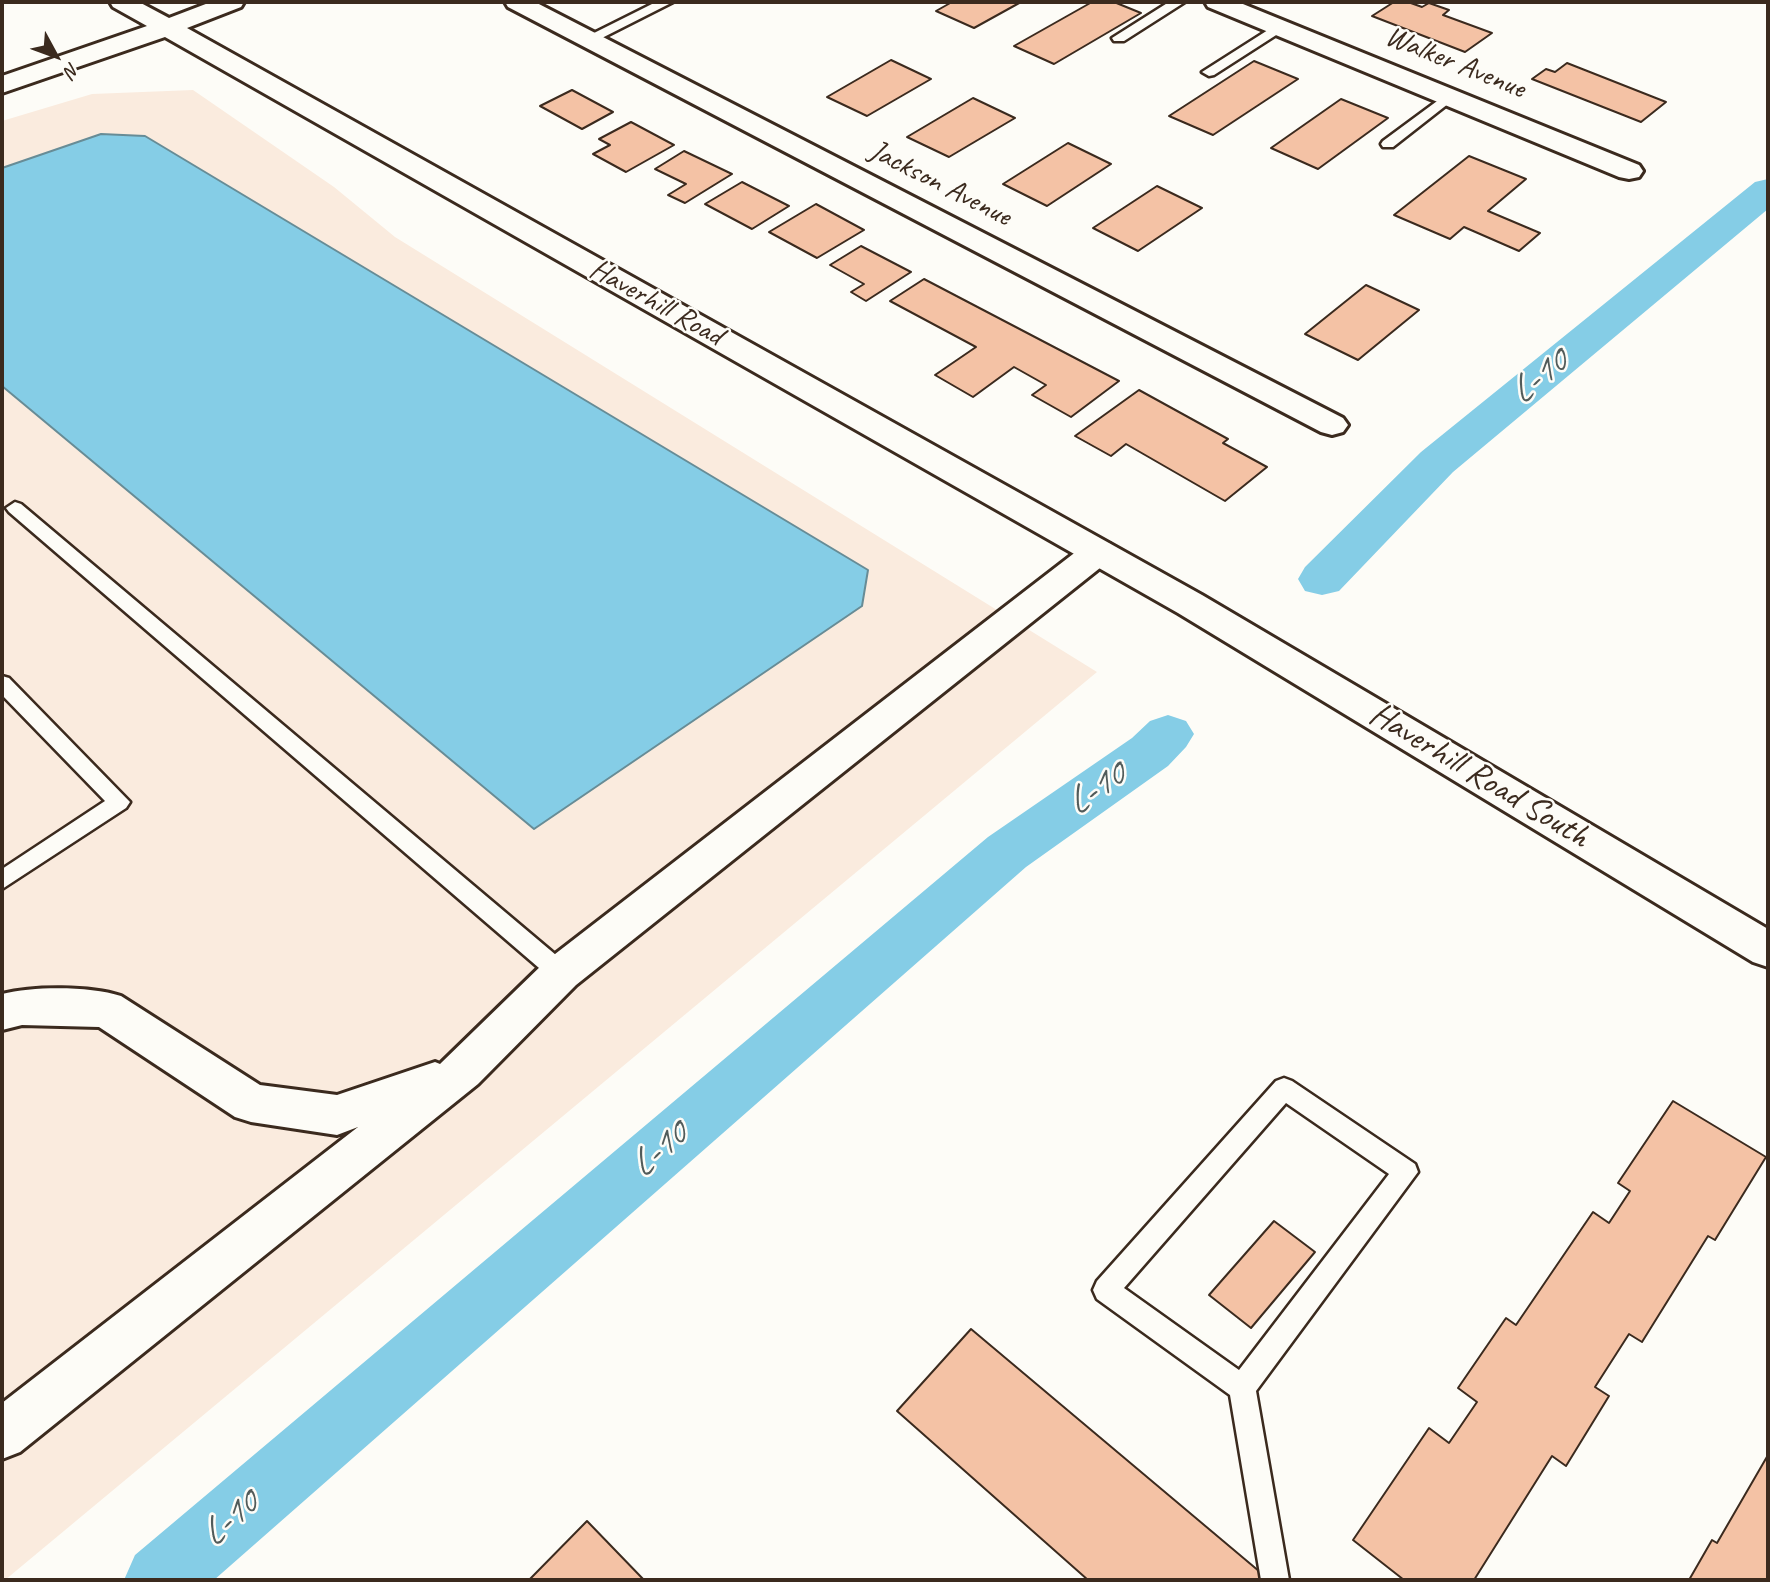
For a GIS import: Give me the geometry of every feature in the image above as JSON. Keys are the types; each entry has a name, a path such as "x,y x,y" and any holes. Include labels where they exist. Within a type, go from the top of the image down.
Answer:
{"street":[{"name":"Haverhill Road","path":"122,2 1190,604"},
{"path":"2,85 232,2"},
{"name":"Jackson Avenue","path":"517,2 1332,425"},
{"name":"Walker Avenue","path":"1217,2 1629,171"},
{"path":"2,1434 463,1071 561,972 1098,552"},
{"name":"Haverhill Road South","path":"1190,604 1768,950"},
{"path":"2,1012 22,1007 106,1009 251,1103 337,1115 463,1071"}],"lane":[{"path":"589,39 666,2"},
{"path":"1119,38 1178,2"},
{"path":"1209,72 1279,27"},
{"path":"1388,144 1448,97"},
{"path":"6,506 561,972"},
{"path":"2,684 119,802 2,880"},
{"path":"1242,1388 1406,1172 1284,1088 1106,1290 1242,1388 1275,1580"}],"shaded area":[{"path":"193,90 334,187 395,237 1097,672 2,1580 2,121 92,94"}],"water":[{"path":"101,134 145,136 868,570 862,606 534,829 2,386 2,168"}],"building":[{"path":"952,2 1021,2 974,28 936,11"},
{"path":"1092,2 1114,2 1141,13 1054,64 1014,46"},
{"path":"1394,2 1408,2 1422,7 1429,3 1449,10 1443,15 1492,33 1465,52 1372,16"},
{"path":"891,60 931,79 867,116 827,97"},
{"path":"1254,61 1298,79 1213,135 1169,116"},
{"path":"1567,63 1666,102 1641,122 1532,79 1546,69 1555,72"},
{"path":"572,90 613,112 582,129 540,106"},
{"path":"973,98 1015,118 949,157 907,137"},
{"path":"1341,99 1388,118 1318,169 1271,148"},
{"path":"631,122 674,145 626,172 593,154 610,145 599,139"},
{"path":"1068,143 1111,164 1047,206 1003,184"},
{"path":"684,151 732,174 685,203 668,195 686,184 655,169"},
{"path":"1469,156 1526,179 1488,211 1540,233 1519,251 1464,227 1450,239 1394,215"},
{"path":"742,182 789,206 752,229 705,204"},
{"path":"1157,186 1202,208 1138,251 1093,228"},
{"path":"816,204 864,230 817,258 769,232"},
{"path":"861,246 911,272 866,301 851,292 864,284 830,265"},
{"path":"924,279 1119,381 1071,417 1032,395 1046,385 1014,367 973,397 935,375 976,347 890,301"},
{"path":"1366,285 1419,310 1358,360 1305,334"},
{"path":"1139,390 1228,439 1223,443 1267,467 1225,501 1126,444 1111,456 1075,436"},
{"path":"1673,1101 1766,1157 1715,1240 1708,1236 1642,1342 1629,1334 1595,1387 1609,1396 1566,1466 1552,1456 1474,1580 1404,1580 1353,1540 1429,1428 1449,1443 1477,1402 1458,1388 1506,1318 1516,1325 1593,1212 1609,1223 1630,1191 1618,1183"},
{"path":"1274,1221 1315,1252 1251,1328 1209,1295"},
{"path":"971,1329 1266,1577 1264,1580 1088,1580 897,1411"},
{"path":"1768,1455 1768,1580 1689,1580 1712,1540 1717,1543"},
{"path":"587,1521 644,1580 529,1580"}],"waterway":[{"name":"L-10","path":"1322,579 1437,462 1768,190"},
{"name":"L-10","path":"160,1580 1007,852 1150,752 1168,734"}]}
